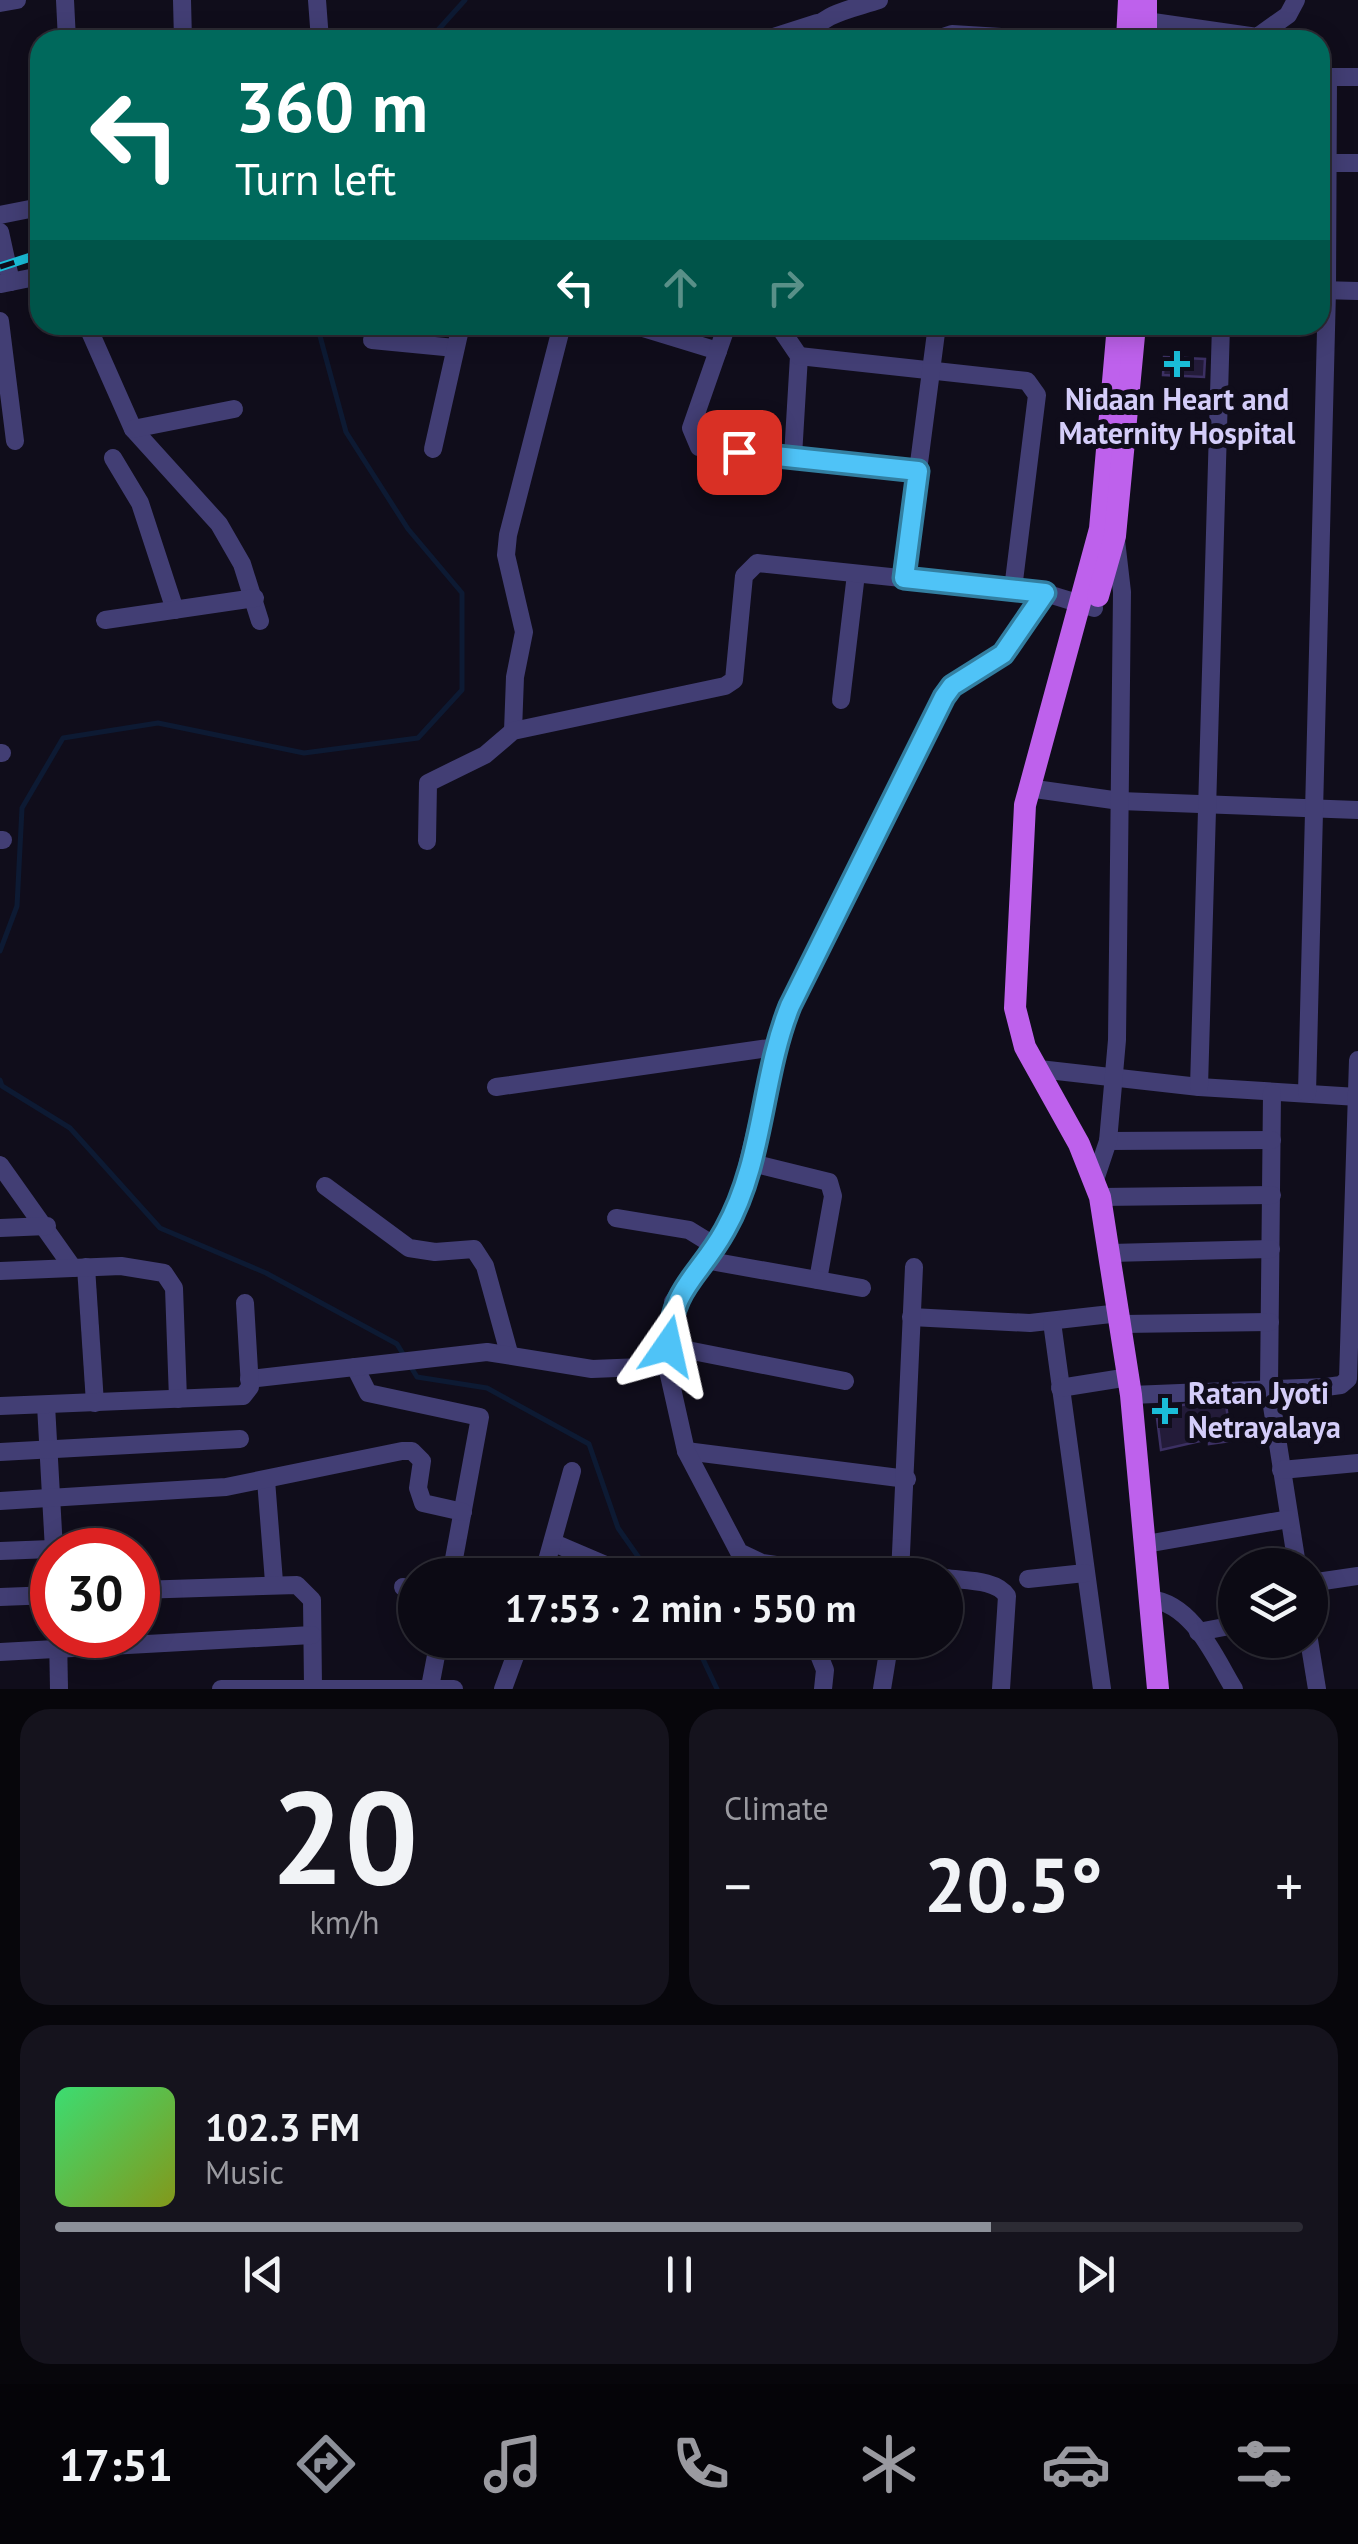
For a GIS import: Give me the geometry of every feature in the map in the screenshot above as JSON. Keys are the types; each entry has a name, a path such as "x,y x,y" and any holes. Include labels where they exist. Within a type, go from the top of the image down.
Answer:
{"main road":[{"path":"1128,30 1129,0"},
{"path":"1108,532 1118,335"},
{"path":"1134,335 1108,532 1020,855 1015,1008 1025,1046 1098,1188 1130,1386 1158,1689"}],"street":[{"path":"0,3 17,0"},
{"path":"65,0 66,30"},
{"path":"182,0 183,30"},
{"path":"317,0 319,30"},
{"path":"796,30 879,0"},
{"path":"1266,30 1288,15 1296,0"},
{"path":"1146,20 1215,30"},
{"path":"813,30 818,23"},
{"path":"1330,77 1358,77"},
{"path":"1330,163 1358,163"},
{"path":"0,214 30,209"},
{"path":"0,232 6,283"},
{"path":"1330,290 1358,291"},
{"path":"0,321 15,441"},
{"path":"91,335 133,429 220,524 255,598 260,621"},
{"path":"372,340 399,335"},
{"path":"416,335 455,348"},
{"path":"432,448 458,335"},
{"path":"512,731 515,676 524,632 506,555 508,535 559,335"},
{"path":"666,335 718,351"},
{"path":"724,335 691,428 692,439 712,450 918,471"},
{"path":"785,335 799,356 793,456"},
{"path":"904,578 935,335"},
{"path":"1199,1088 1222,335"},
{"path":"1307,1093 1323,335"},
{"path":"799,356 1027,381 1034,386 1037,394 1013,589"},
{"path":"133,429 234,409"},
{"path":"113,458 140,504 176,610"},
{"path":"1108,532 1122,592 1120,801 1113,1076 1108,1141 1098,1188 1272,1195"},
{"path":"427,841 428,783 485,755 512,731 726,686 737,674 744,576 756,563 1045,593 1088,605"},
{"path":"840,700 856,574"},
{"path":"744,1558 728,1538 686,1452 667,1366 673,1302 710,1253 740,1200 752,1163 776,1047 790,1006 944,697 952,686 1003,654 1045,593"},
{"path":"105,620 255,598"},
{"path":"1035,790 1120,801 1358,810"},
{"path":"496,1087 776,1047"},
{"path":"1060,1388 1341,1385 1348,1379 1358,1060"},
{"path":"1039,1069 1199,1088 1357,1096"},
{"path":"1272,1093 1269,1387 1293,1548"},
{"path":"1108,1141 1272,1140"},
{"path":"752,1163 829,1182 833,1196 818,1280"},
{"path":"4,1175 79,1267 95,1403"},
{"path":"326,1186 410,1248 435,1252 474,1249 486,1266 509,1353"},
{"path":"616,1218 688,1230 710,1253 862,1288"},
{"path":"0,1228 46,1226"},
{"path":"1110,1253 1271,1249"},
{"path":"0,1271 146,1268 171,1279 178,1399"},
{"path":"901,1558 914,1268"},
{"path":"0,1406 243,1396 250,1388 245,1303"},
{"path":"911,1317 1052,1322 1121,1318 1270,1322"},
{"path":"1052,1322 1102,1689"},
{"path":"668,1346 844,1380"},
{"path":"249,1378 487,1352 592,1370 667,1366"},
{"path":"355,1367 368,1393 480,1418 455,1558"},
{"path":"46,1405 53,1528"},
{"path":"0,1452 240,1439"},
{"path":"0,1501 226,1487 412,1451 422,1461 418,1488 424,1503 463,1512"},
{"path":"686,1452 907,1478"},
{"path":"1281,1470 1358,1464"},
{"path":"549,1558 572,1471"},
{"path":"266,1480 274,1582"},
{"path":"1146,1544 1289,1520"},
{"path":"554,1543 589,1558"},
{"path":"0,1551 30,1550"},
{"path":"1028,1578 1085,1572"},
{"path":"1328,1581 1358,1576"},
{"path":"963,1580 990,1584 1007,1596 1001,1689"},
{"path":"160,1589 274,1582 306,1591 312,1600 313,1687"},
{"path":"0,1597 30,1595"},
{"path":"1150,1598 1176,1606 1198,1632 1234,1689"},
{"path":"1198,1632 1218,1628"},
{"path":"160,1639 312,1635"},
{"path":"0,1652 30,1647"},
{"path":"58,1658 59,1689"},
{"path":"430,1687 436,1658"},
{"path":"504,1689 514,1658"},
{"path":"823,1658 823,1689"},
{"path":"882,1689 887,1658"},
{"path":"1312,1658 1317,1689"},
{"path":"221,1689 454,1689"}],"building":[{"path":"1164,357 1205,359 1204,377 1163,375"},
{"path":"1225,1397 1231,1441 1209,1444 1209,1439 1161,1450 1156,1410"}],"waterway":[{"path":"438,30 465,0"},
{"path":"0,951 17,906 22,808 63,738 158,723 304,753 418,738 462,690 462,593 408,529 346,432 320,335"},
{"path":"0,1080 2,1086 70,1128 160,1228 266,1273 397,1344 417,1377 487,1388 589,1444 618,1528 639,1558"},
{"path":"702,1658 717,1689"}],"railway":[{"path":"0,267 30,257"}],"place":[{"name":"Nidaan Heart and Maternity Hospital","path":"1177,364"},
{"name":"Ratan Jyoti Netrayalaya","path":"1165,1411"}],"route":[{"path":"668,1346 673,1302 716,1246 740,1200 752,1163 779,1033 790,1006 944,697 952,686 1003,654 1045,593 904,578 918,471 739,452"}]}
